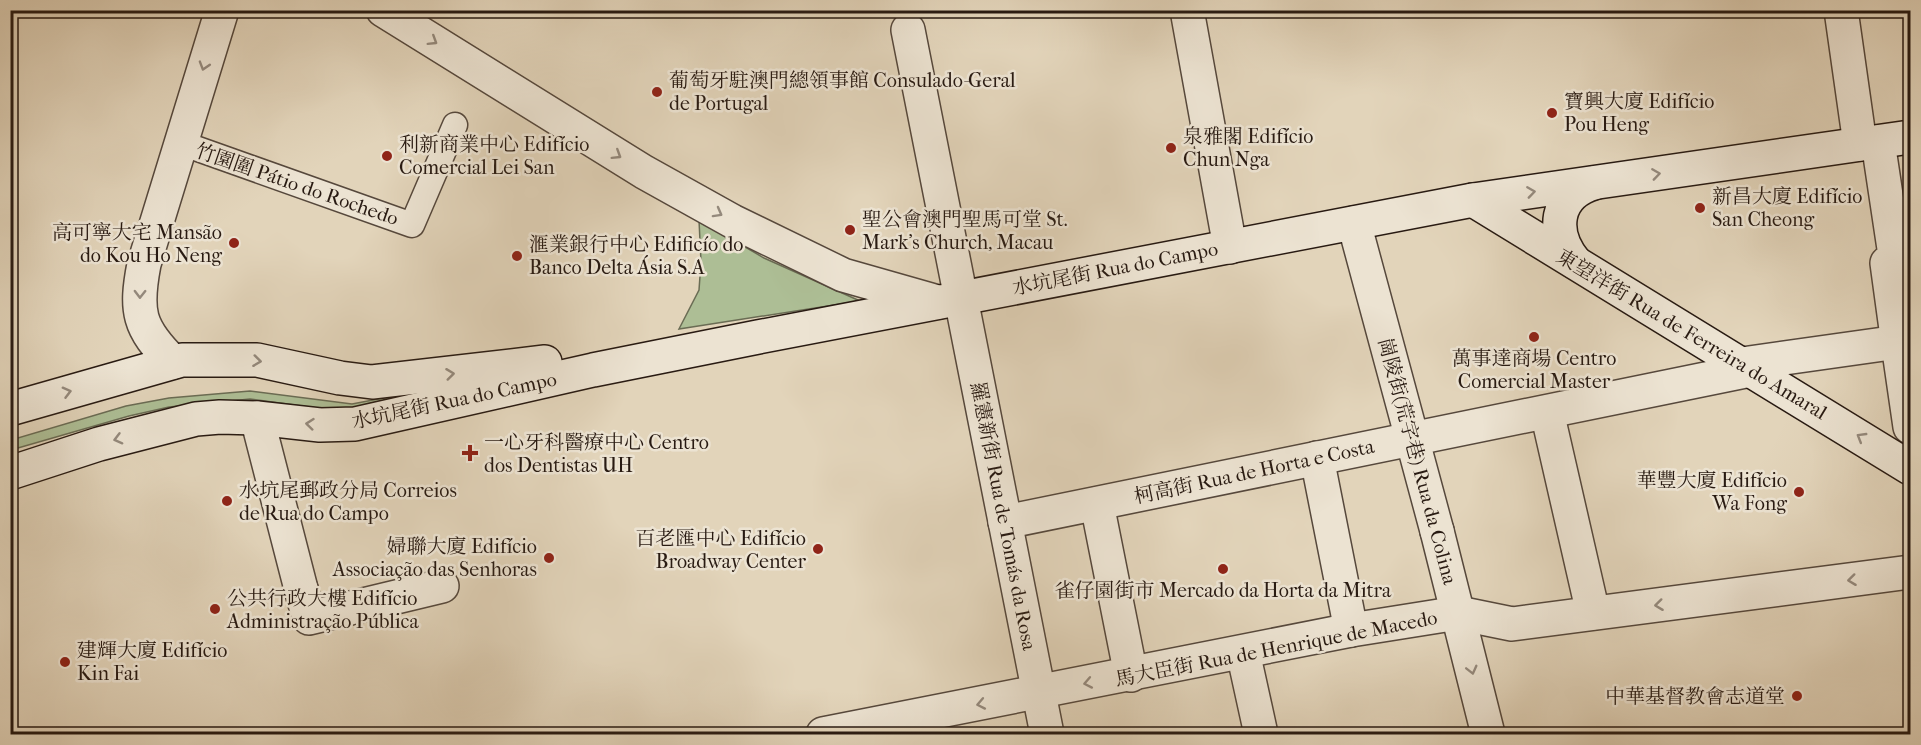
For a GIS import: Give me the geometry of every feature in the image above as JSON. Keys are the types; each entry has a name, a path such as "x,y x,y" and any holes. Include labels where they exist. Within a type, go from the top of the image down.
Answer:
{"street":[{"path":"173,362 153,343 143,323 138,295 144,264 222,10"},
{"path":"383,10 644,172 722,216 843,275 949,300"},
{"path":"1187,10 1230,247"},
{"path":"1841,10 1896,262 1887,263 1903,347 1911,427"},
{"name":"羅憲新街 Rua de Tomás da Rosa","path":"908,30 940,209 949,300 976,389 1047,735"},
{"name":"水坑尾街 Rua do Campo","path":"10,473 99,444 195,419 257,418 320,425 356,424 593,370 1473,200 1911,137"},
{"path":"1575,262 1566,251 1560,237 1559,221 1572,195 1584,186 1598,182"},
{"name":"東望洋街 Rua de Ferreira do Amaral","path":"1473,200 1911,468"},
{"name":"崗陵街(荒字巷) Rua da Colina","path":"1354,223 1437,531 1488,735"},
{"name":"水坑尾街 Rua do Campo","path":"10,409 173,362 193,360 257,360 340,378 372,382 758,337"},
{"name":"柯高街 Rua de Horta e Costa","path":"1005,522 1547,412 1746,367 1903,347"},
{"path":"1547,412 1593,614"},
{"path":"257,418 303,603 442,586"},
{"path":"1317,458 1351,630"},
{"path":"1097,504 1131,675"},
{"name":"馬大臣街 Rua de Henrique de Macedo","path":"823,735 1351,630 1458,614 1512,624 1911,572"},
{"path":"1243,652 1261,735"}],"lane":[{"name":"竹園圍 Pátio do Rochedo","path":"181,143 412,225 455,125"}],"green space":[{"path":"699,220 764,258 860,301 679,329 699,290 701,262"},
{"path":"583,360 354,413 250,399 169,407 129,416 11,450 11,440 126,406 169,398 250,391 352,404"}],"place":[{"name":"葡萄牙駐澳門總領事館 Consulado-Geral de Portugal","path":"657,92"},
{"name":"寶興大廈 Edifício Pou Heng","path":"1552,113"},
{"name":"泉雅閣 Edifício Chun Nga","path":"1171,148"},
{"name":"利新商業中心 Edifício Comercial Lei San","path":"387,156"},
{"name":"新昌大廈 Edifício San Cheong","path":"1700,208"},
{"name":"聖公會澳門聖馬可堂 St. Mark's Church, Macau","path":"850,230"},
{"name":"高可寧大宅 Mansão do Kou Ho Neng","path":"234,243"},
{"name":"滙業銀行中心 Edificío do Banco Delta Ásia S.A","path":"517,256"},
{"name":"萬事達商場 Centro Comercial Master","path":"1534,337"},
{"name":"一心牙科醫療中心 Centro dos Dentistas UH","path":"470,453"},
{"name":"華豐大廈 Edifício Wa Fong","path":"1799,492"},
{"name":"水坑尾郵政分局 Correios de Rua do Campo","path":"227,501"},
{"name":"百老匯中心 Edifício Broadway Center","path":"818,549"},
{"name":"婦聯大廈 Edifício Associação das Senhoras","path":"549,558"},
{"name":"雀仔園街市 Mercado da Horta da Mitra","path":"1223,569"},
{"name":"公共行政大樓 Edifício Administração Pública","path":"215,609"},
{"name":"建輝大廈 Edifício Kin Fai","path":"65,662"},
{"name":"中華基督教會志道堂","path":"1797,696"}]}
